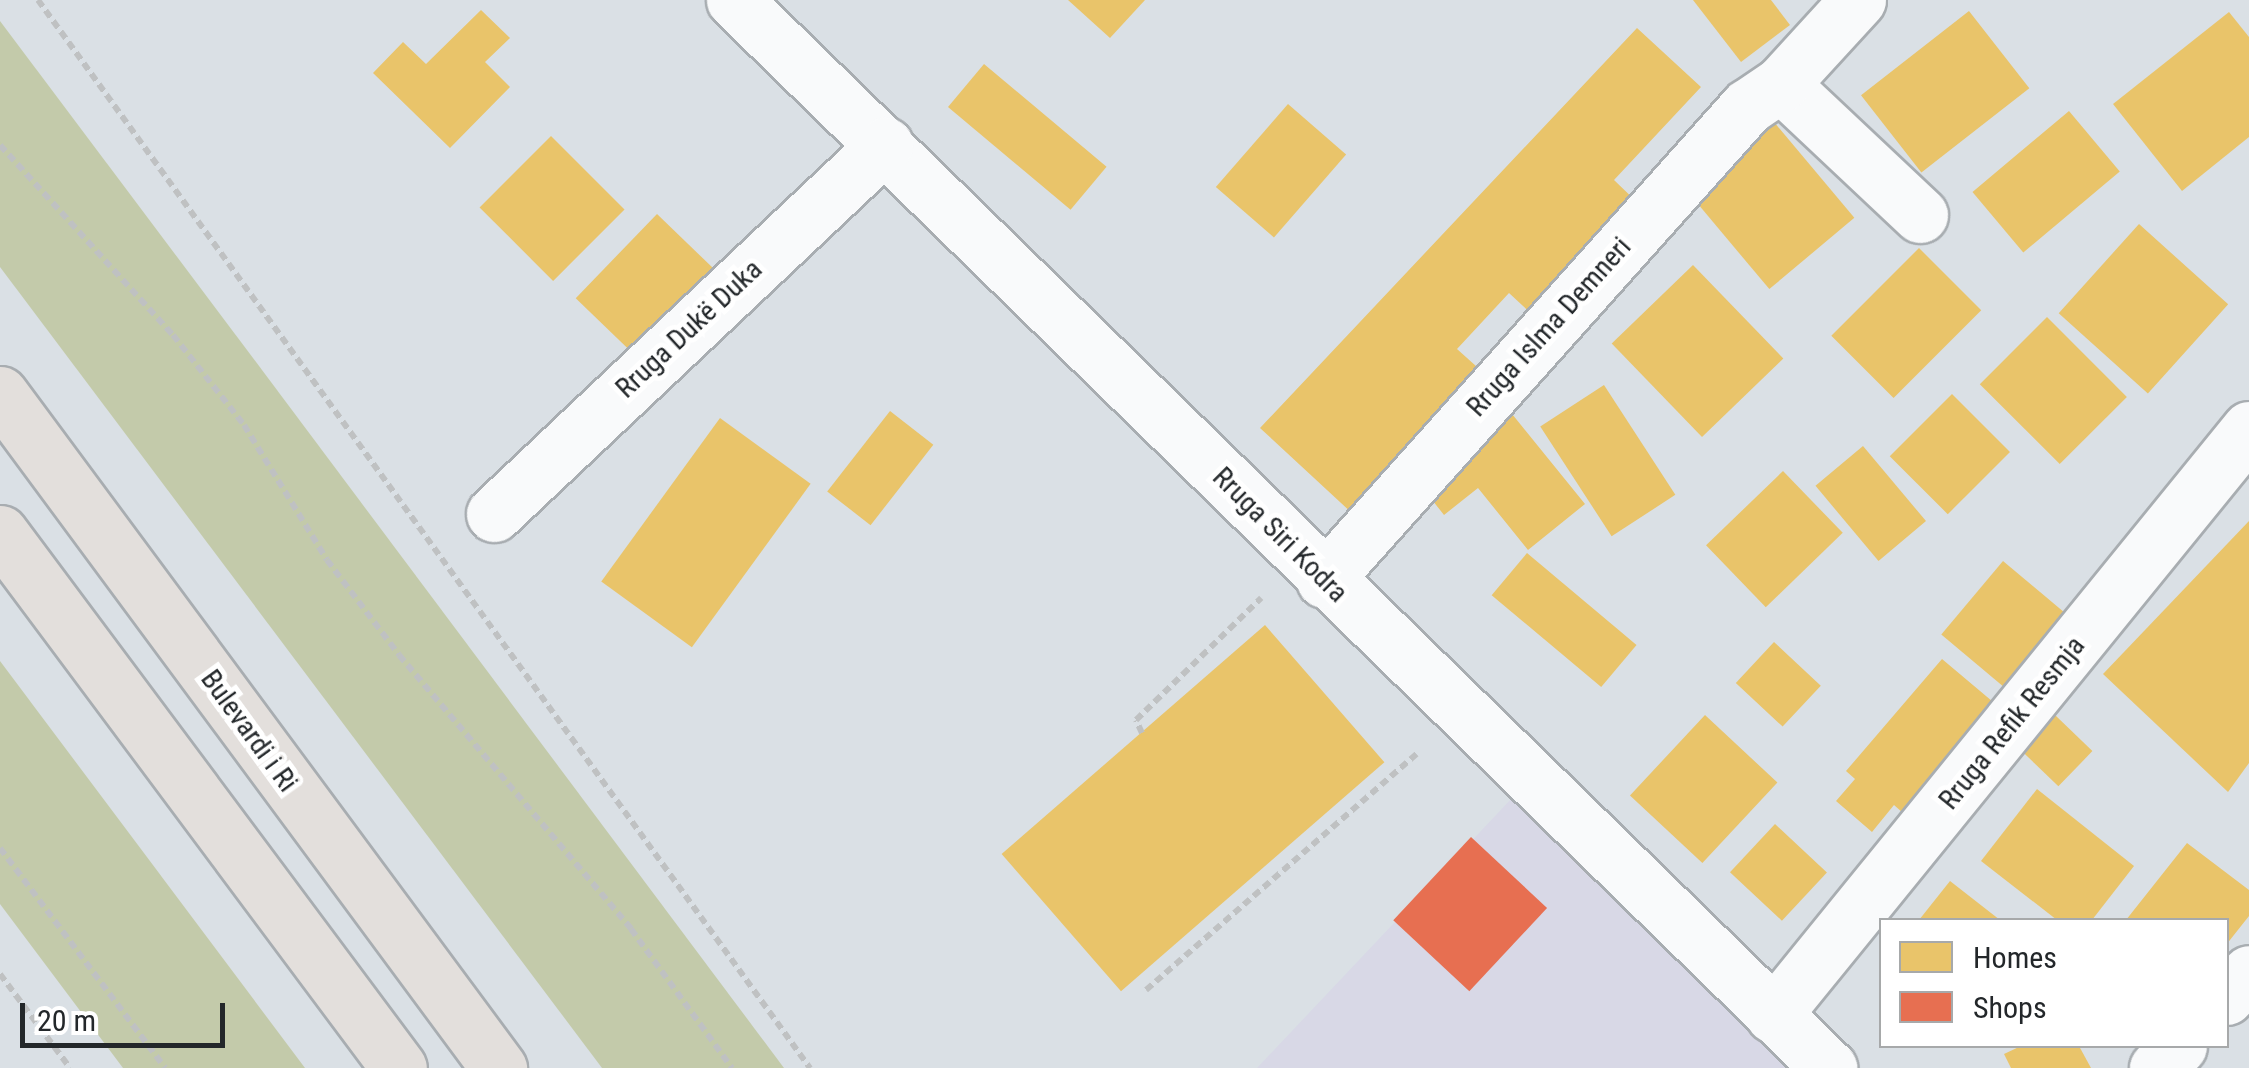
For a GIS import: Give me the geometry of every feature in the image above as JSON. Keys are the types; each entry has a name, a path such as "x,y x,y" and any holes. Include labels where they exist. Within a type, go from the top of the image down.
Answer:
{"main road":[{"name":"Bulevardi i Ri","path":"0,394 499,1068"},
{"path":"0,534 399,1068"}],"street":[{"name":"Rruga Siri Kodra","path":"734,0 1829,1068"},
{"name":"Rruga Islma Demneri","path":"1313,568 1747,107 1781,84 1858,0"},
{"path":"1781,84 1920,215"},
{"name":"Rruga Dukë Duka","path":"494,514 885,144"},
{"name":"Rruga Refik Resmja","path":"1773,1016 2249,428"},
{"path":"2229,993 2249,973"},
{"path":"2157,1068 2177,1048"}],"path":[{"path":"38,0 810,1068"},
{"path":"0,144 173,335 244,424 327,560 399,655 631,929 732,1068"},
{"path":"1142,733 1136,720 1313,568"},
{"path":"1146,990 1463,713"},
{"path":"0,848 165,1068"},
{"path":"0,974 70,1068"}],"shaded area":[{"path":"1530,779 1829,1068 1257,1068"}],"green space":[{"path":"0,21 784,1068 602,1068 0,267"},
{"path":"0,661 305,1068 123,1068 0,904"}],"building: Homes":[{"path":"1068,0 1145,0 1110,38"},
{"path":"1693,0 1771,0 1790,25 1741,62"},
{"path":"481,10 510,38 485,62 510,87 450,148 373,73 403,42 426,64"},
{"path":"1969,11 2029,88 1921,173 1861,95"},
{"path":"2229,12 2249,37 2249,137 2182,191 2113,104"},
{"path":"1637,28 1701,87 1614,180 1642,207 1537,319 1509,293 1457,349 1486,375 1354,515 1260,428"},
{"path":"984,64 1107,167 1071,210 948,107"},
{"path":"1288,104 1346,155 1274,238 1216,187"},
{"path":"2069,111 2120,172 2023,253 1972,192"},
{"path":"1774,122 1854,218 1769,289 1689,193"},
{"path":"551,136 625,210 553,281 480,207"},
{"path":"657,214 715,270 633,354 576,298"},
{"path":"2139,224 2228,304 2148,393 2059,313"},
{"path":"1919,248 1981,310 1894,398 1831,336"},
{"path":"1693,265 1783,359 1702,437 1612,343"},
{"path":"2047,317 2127,397 2060,464 1980,384"},
{"path":"1604,385 1675,495 1612,536 1540,426"},
{"path":"1952,394 2010,452 1948,514 1890,456"},
{"path":"1508,409 1585,504 1528,550 1478,488 1444,515 1418,482"},
{"path":"890,411 933,445 871,525 827,491"},
{"path":"720,418 811,484 692,647 601,581"},
{"path":"1863,446 1926,521 1878,561 1816,486"},
{"path":"1783,471 1843,533 1766,607 1706,545"},
{"path":"2249,521 2249,763 2228,792 2103,674"},
{"path":"1527,553 1637,645 1601,687 1492,595"},
{"path":"2003,561 2085,630 2023,703 1941,635"},
{"path":"1265,625 1384,762 1121,991 1002,854"},
{"path":"1774,642 1821,686 1783,727 1736,683"},
{"path":"1942,659 2005,712 1912,821 1894,805 1872,832 1836,801 1855,779 1846,771"},
{"path":"1705,715 1777,783 1702,863 1630,795"},
{"path":"2055,715 2092,751 2058,786 2021,750"},
{"path":"2037,789 2134,866 2094,918 2054,918 1981,861"},
{"path":"1775,824 1827,872 1782,921 1730,872"},
{"path":"2187,843 2249,890 2249,916 2229,941 2229,918 2128,918"},
{"path":"1950,881 1997,918 1921,918"},
{"path":"2017,1048 2080,1048 2091,1068 2011,1068 2004,1054"}],"building: Shops":[{"path":"1471,837 1547,908 1469,991 1393,920"}]}
